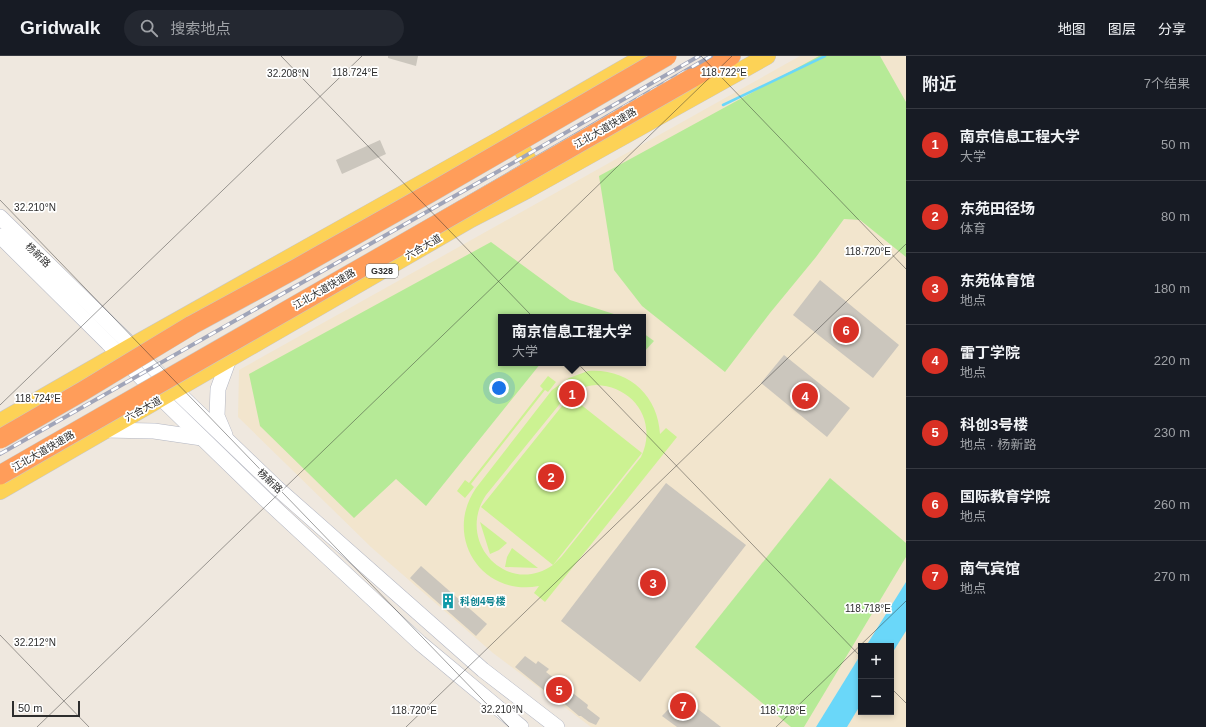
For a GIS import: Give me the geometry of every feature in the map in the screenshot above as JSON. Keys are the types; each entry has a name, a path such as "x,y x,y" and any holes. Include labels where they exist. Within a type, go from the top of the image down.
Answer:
{"highway":[{"path":"0,438 83,391 192,325 430,193 667,56"},
{"name":"江北大道快速路","path":"0,475 731,56"}],"main road":[{"path":"0,422 523,127 645,56"},
{"name":"六合大道","path":"0,491 471,219 552,176 767,56"},
{"path":"523,127 520,146 531,165 552,176"},
{"name":"杨新路","path":"0,217 168,394 202,438 264,498 420,643 521,727"},
{"name":"杨新路","path":"0,236 126,350"},
{"path":"228,441 217,416 218,389 229,359"},
{"name":"杨新路","path":"168,394 228,441 277,488 483,670 557,727"},
{"path":"105,430 154,431 202,438"}],"shaded area":[{"path":"800,56 906,56 906,727 591,727 493,653 372,548 238,417 239,370"}],"green space":[{"path":"819,56 880,56 906,102 906,257 860,220 844,219 816,257 770,313 725,372 642,306 614,270 599,176"},
{"path":"491,242 570,300 614,314 498,314 498,366 539,366 426,506 396,479 354,518 260,426 249,374"},
{"path":"646,335 654,341 646,350"},
{"path":"588,371 602,371 616,374 628,379 647,396 654,407 660,434 666,428 677,437 545,602 534,593 539,586 518,587 500,582 485,572 473,559 466,543 464,525 467,506 476,488 552,390 569,378","holes":["596,385 610,387 631,399 639,408 644,419 646,444 641,457 562,556 553,565 536,573 519,574 503,569 491,560 481,546 477,530 478,513 486,495 563,400 570,394 587,386"]},
{"path":"548,376 556,382 548,392 545,390 471,484 474,487 465,498 457,491 465,480 469,483 543,389 540,386"},
{"path":"570,396 642,453 553,565 481,507"},
{"path":"830,478 906,543 906,557 804,727 791,727 695,647"},
{"path":"480,522 507,543 499,550 490,554"},
{"path":"512,548 538,568 505,567 507,557"}],"water":[{"path":"906,582 906,631 894,650 894,643 868,643"},
{"path":"858,659 858,709 847,727 816,727"}],"building":[{"path":"388,56 418,56 416,66 388,58"},
{"path":"380,140 386,154 342,174 336,160"},
{"path":"820,280 899,345 873,378 793,315"},
{"path":"784,355 850,408 827,437 761,383"},
{"path":"666,483 746,545 640,682 561,621"},
{"name":"科创4号楼","path":"421,566 487,624 476,636 410,578"},
{"path":"525,656 536,664 538,661 549,669 546,672 588,705 587,708 600,718 596,725 579,716 547,689 545,691 515,667"},
{"path":"681,696 721,727 677,727 662,716"}],"waterway":[{"path":"723,105 825,56"}],"railway":[{"path":"0,454 699,56"},
{"path":"0,469 711,56"}],"place":[{"name":"国际教育学院","path":"846,330"},
{"name":"南京信息工程大学","path":"572,394"},
{"name":"雷丁学院","path":"805,396"},
{"name":"东苑田径场","path":"551,477"},
{"name":"东苑体育馆","path":"653,583"},
{"name":"科创4号楼","path":"448,601"},
{"name":"科创3号楼","path":"559,690"},
{"name":"南气宾馆","path":"683,706"}]}
